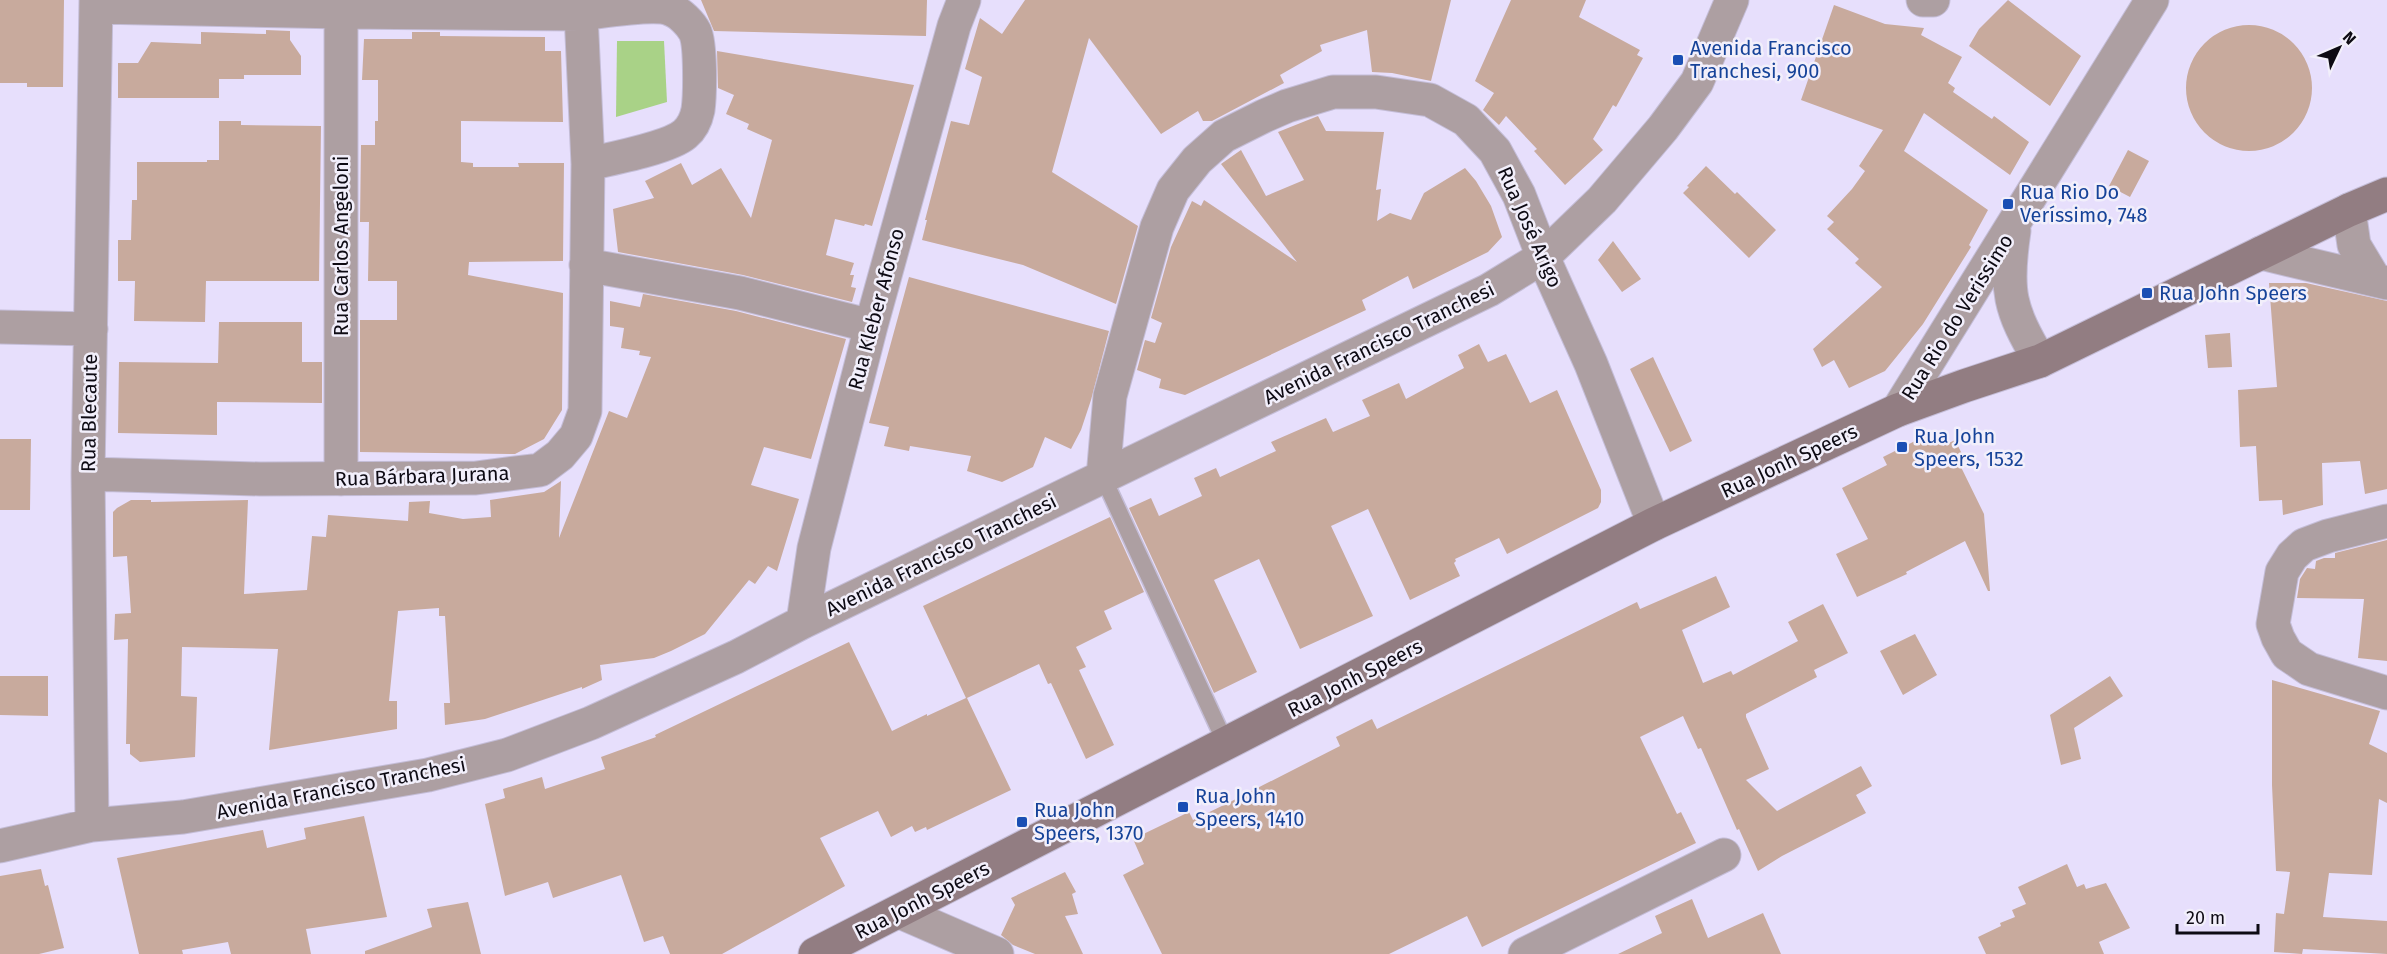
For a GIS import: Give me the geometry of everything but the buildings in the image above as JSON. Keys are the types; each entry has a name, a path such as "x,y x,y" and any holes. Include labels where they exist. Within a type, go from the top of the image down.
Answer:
{"main road":[{"name":"Rua Jonh Speers","path":"815,954 1654,524 1898,410 2040,361 2349,210 2387,194"}],"street":[{"name":"Rua Kleber Afonso","path":"803,622 814,548 871,326 954,26 964,0"},
{"name":"Avenida Francisco Tranchesi","path":"0,846 92,825 183,817 428,776 507,754 591,723 736,657 803,622 1489,290 1543,257 1602,200 1663,128 1697,82 1732,0"},
{"path":"1923,0 1933,0"},
{"name":"Rua Rio do Verissimo","path":"1898,410 2016,223 2151,0"},
{"path":"96,3 341,12 580,7 672,9 685,19 695,32 699,49 698,110 693,125 683,136 645,150 588,164"},
{"name":"Rua Blecaute","path":"92,825 88,474 96,3"},
{"name":"Rua Bárbara Jurana","path":"88,474 341,479 476,478 540,470 560,455 576,436 585,411 588,164 580,7"},
{"name":"Rua Carlos Angeloni","path":"341,12 341,479"},
{"name":"Rua José Arigo","path":"1103,477 1110,396 1157,227 1173,190 1197,160 1224,136 1264,116 1287,106 1333,92 1376,92 1430,100 1466,120 1495,151 1519,195 1543,257 1591,364 1654,524"},
{"path":"2349,210 2354,245 2381,281"},
{"name":"Rua Rio do Verissimo","path":"2016,223 2009,266 2010,299 2024,334 2040,361"},
{"path":"2261,253 2381,281"},
{"path":"586,265 740,293 871,326"},
{"path":"0,327 91,329"},
{"path":"2387,521 2328,536 2304,545 2292,556 2282,572 2273,624 2287,654 2308,669 2387,693"},
{"path":"1526,954 1724,855"},
{"path":"900,912 997,954"}],"lane":[{"path":"1103,477 1226,744"}],"green space":[{"path":"617,41 664,41 667,102 616,117"}],"place":[{"name":"Avenida Francisco Tranchesi, 900","path":"1678,60"},
{"name":"Rua Rio Do Veríssimo, 748","path":"2008,204"},
{"name":"Rua John Speers","path":"2147,293"},
{"name":"Rua John Speers, 1532","path":"1902,447"},
{"name":"Rua John Speers, 1410","path":"1183,807"},
{"name":"Rua John Speers, 1370","path":"1022,822"}]}
